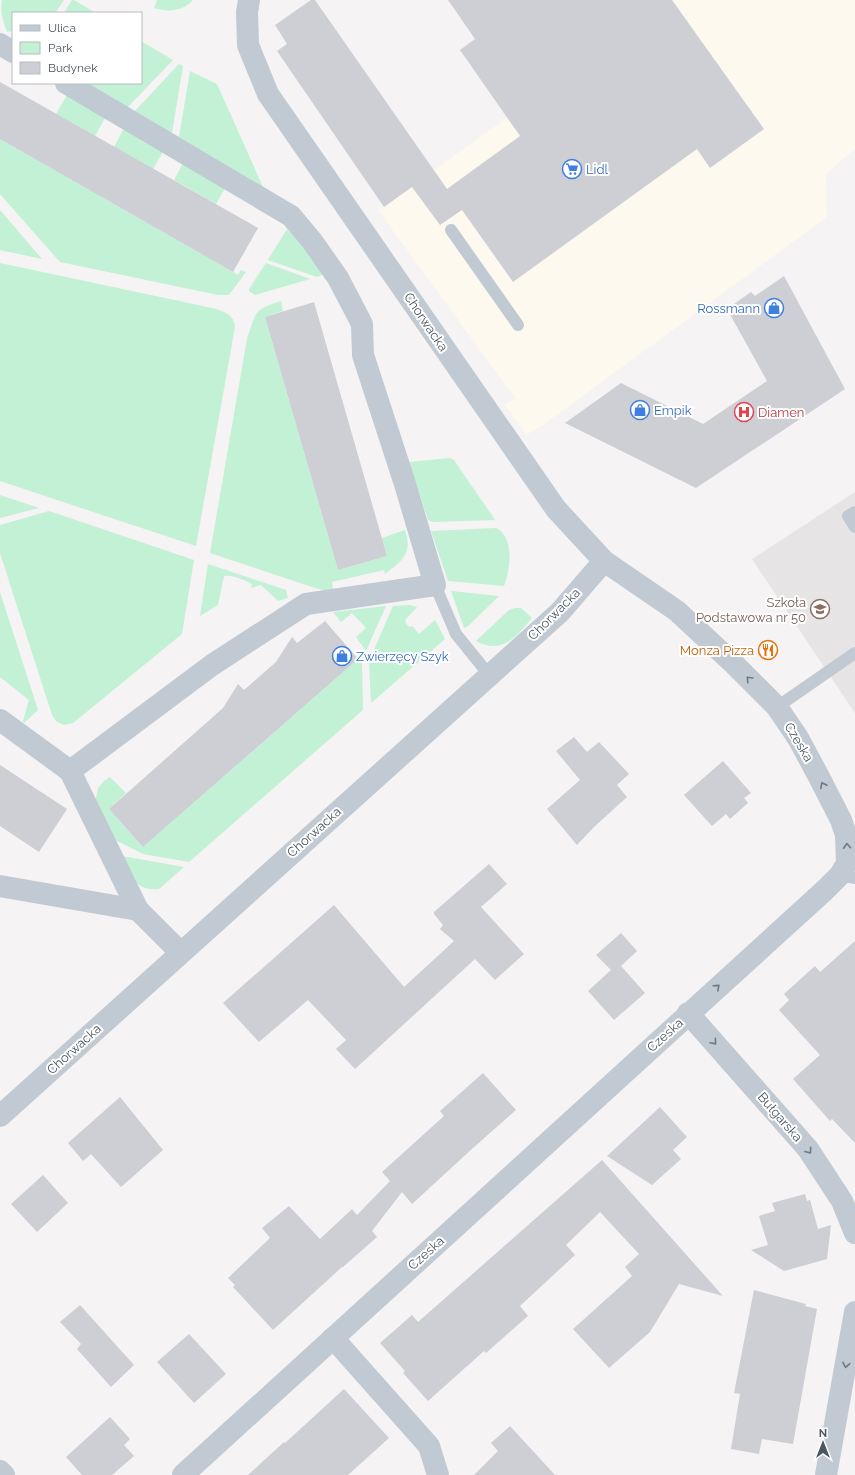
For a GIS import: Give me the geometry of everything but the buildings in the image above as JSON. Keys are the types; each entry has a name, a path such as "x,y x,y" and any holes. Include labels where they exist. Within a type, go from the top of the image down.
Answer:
{"street":[{"name":"Chorwacka","path":"0,1116 180,952 560,612 604,561 556,509 268,94 248,45 246,12 249,0"},
{"path":"0,44 12,51"},
{"path":"68,84 291,216 312,241 338,278 362,324 363,355 405,484 435,585 306,604 212,665 70,771"},
{"name":"Czeska","path":"183,1475 688,1013 848,877 846,835 841,820 798,738 778,707 677,611 604,561"},
{"path":"0,720 70,771 138,910 180,952"},
{"path":"0,886 138,910"},
{"name":"Bułgarska","path":"688,1013 808,1149 842,1201 855,1233"},
{"path":"826,1475 855,1312"},
{"path":"333,1338 429,1446 438,1475"},
{"path":"0,1471 4,1475"}],"lane":[{"path":"451,230 518,325"},
{"path":"855,512 848,516 855,527"},
{"path":"435,585 456,634 490,676"},
{"path":"778,707 855,653"}],"shaded area":[{"path":"672,0 855,0 855,149 826,174 827,217 543,425 526,435 505,405 515,398 378,210"},
{"name":"Szkoła Podstawowa nr 50","path":"855,492 855,713 752,559"}],"green space":[{"path":"2,0 64,0 56,12 12,12 12,31 7,32 1,8"},
{"path":"72,0 74,0 94,12 65,12"},
{"path":"157,0 193,0 180,9 164,10 154,8"},
{"path":"142,42 173,60 127,108 89,84 142,84"},
{"path":"179,64 183,66 172,133 135,111"},
{"path":"190,71 217,84 263,187 179,137"},
{"path":"67,95 105,118 95,136 56,114"},
{"path":"124,128 163,152 153,169 114,147"},
{"path":"0,139 238,275 241,270 246,272 229,295 218,295 60,262 0,194"},
{"path":"183,163 225,188 216,204 174,180"},
{"path":"0,210 42,259 0,250"},
{"path":"287,229 297,239 324,274 317,277 268,260"},
{"path":"0,263 209,307 226,313 234,321 235,327 196,546 0,481"},
{"path":"266,263 310,279 255,295 249,291 249,289"},
{"path":"281,301 283,311 265,317 338,570 387,556 382,538 405,530 407,538 407,551 401,561 385,574 384,570 332,582 333,590 323,590 312,587 210,553 247,339 254,317 257,313 265,307"},
{"path":"450,458 454,460 495,520 433,522 428,520 409,462"},
{"path":"0,495 39,508 0,518"},
{"path":"49,511 194,560 182,634 73,723 64,725 57,722 52,715 0,553 0,525"},
{"path":"496,528 502,532 508,546 509,563 504,586 448,581 431,531"},
{"path":"208,564 286,590 288,598 278,601 261,585 251,588 252,584 246,581 235,577 224,576 218,605 200,616"},
{"path":"451,591 499,596 468,626 464,628"},
{"path":"0,592 38,710 24,723 23,721 29,700 0,677"},
{"path":"409,605 417,607 405,620 407,625 410,627 412,626 419,634 435,620 445,639 371,703 369,661 393,606"},
{"path":"386,606 366,651 356,637 366,628 352,613 341,622 333,612"},
{"path":"521,608 532,618 520,632 508,642 501,645 485,645 476,641 509,610"},
{"path":"358,659 362,663 363,710 189,862 143,854 113,839 97,806 96,798 98,788 104,781 110,777 126,793 109,809 143,847"},
{"path":"122,856 184,867 159,889 150,889 134,880"}],"place":[{"name":"Lidl","path":"572,169"},
{"name":"Rossmann","path":"774,308"},
{"name":"Empik","path":"640,410"},
{"name":"Diamen","path":"744,412"},
{"name":"Szkoła Podstawowa nr 50","path":"820,609"},
{"name":"Monza Pizza","path":"768,650"},
{"name":"Zwierzęcy Szyk","path":"342,656"}]}
